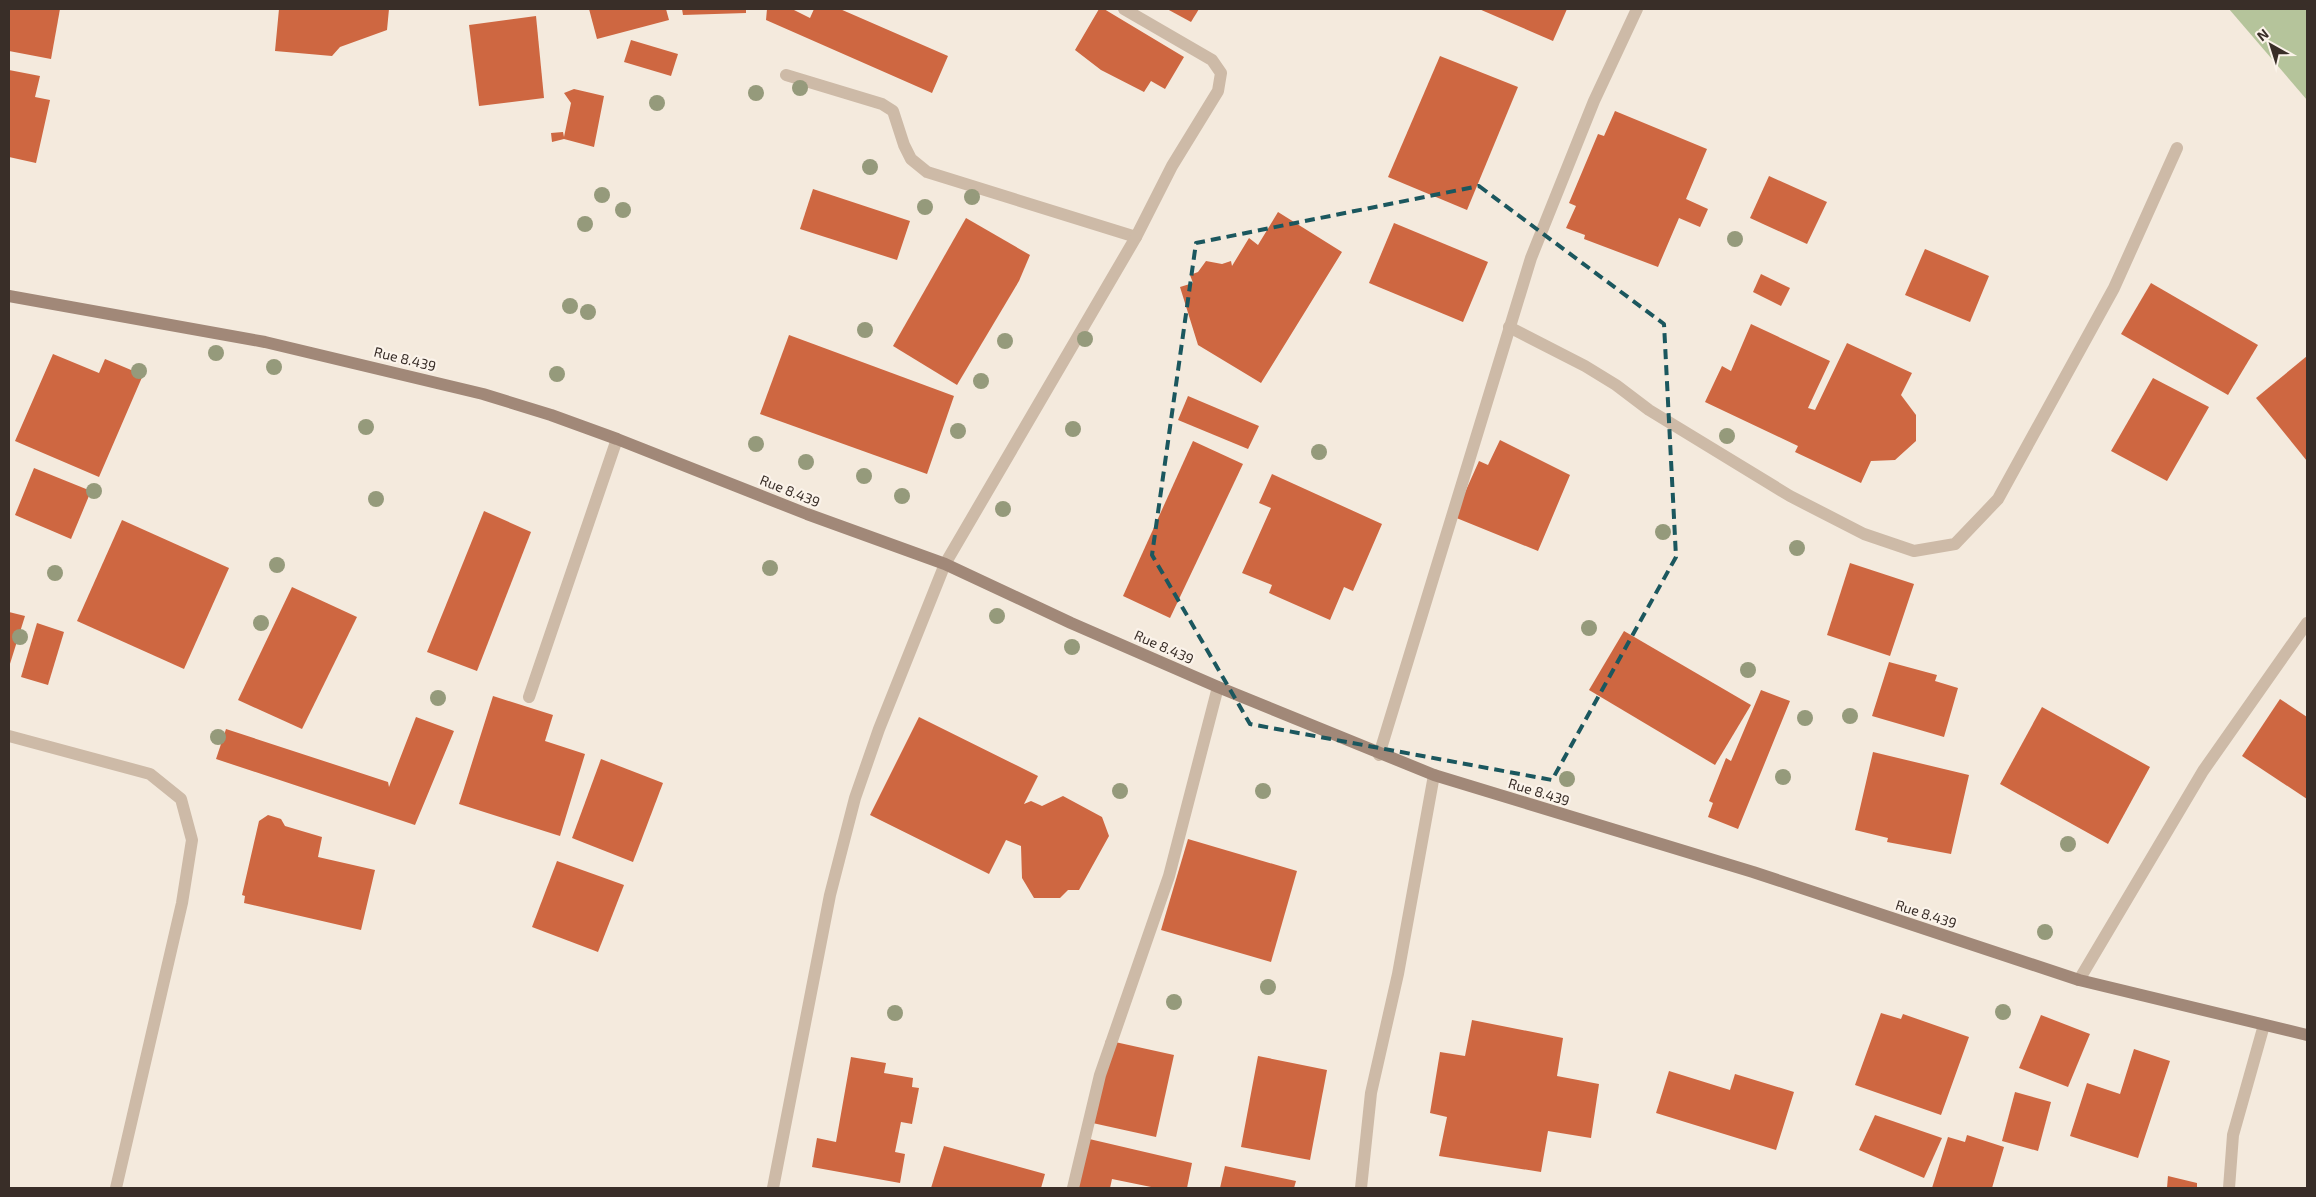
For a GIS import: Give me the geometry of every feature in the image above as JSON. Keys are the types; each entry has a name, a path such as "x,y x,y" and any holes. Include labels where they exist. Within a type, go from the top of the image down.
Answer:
{"street":[{"path":"773,1188 830,895 855,798 945,564 1136,238 1172,166 1218,91 1221,73 1212,60 1124,9"},
{"path":"1379,755 1531,258 1594,101 1637,9"},
{"path":"786,74 882,104 893,111 911,159 927,172 1136,238"},
{"path":"1509,327 1585,366 1616,385 1649,410 1773,486 1864,534 1914,551 1955,544 1998,499 2114,288 2177,148"},
{"name":"Rue 8.439","path":"9,296 265,342 375,367 492,397 551,415 807,514 945,564 1218,687 1379,755 1434,775 1753,872 2079,980 2307,1035"},
{"path":"529,697 617,439"},
{"path":"2079,980 2203,771 2307,624"},
{"path":"1073,1188 1100,1075 1169,876 1218,687"},
{"path":"9,736 150,774 181,799 192,840 182,903 116,1188"},
{"path":"1360,1188 1371,1093 1398,974 1434,775"},
{"path":"2229,1188 2234,1135 2264,1025"}],"highlighted area":[{"path":"1479,186 1664,324 1676,557 1552,780 1250,724 1152,555 1196,243"}],"green space":[{"path":"2229,9 2307,9 2307,100"}],"building":[{"path":"9,9 60,9 51,59 9,51"},
{"path":"279,9 389,9 387,30 340,47 332,56 275,51"},
{"path":"589,9 666,9 669,20 597,39"},
{"path":"682,9 746,9 746,13 683,15"},
{"path":"767,9 792,9 810,18 814,9 840,9 948,56 932,93 766,20"},
{"path":"1099,9 1104,9 1184,57 1165,89 1151,81 1144,92 1101,70 1075,50"},
{"path":"1167,9 1199,9 1191,22"},
{"path":"1479,9 1567,9 1553,41"},
{"path":"536,16 544,98 479,106 469,25"},
{"path":"631,40 678,54 671,76 624,62"},
{"path":"1440,56 1518,87 1467,210 1388,177"},
{"path":"9,70 40,76 35,97 50,100 36,163 9,157"},
{"path":"574,89 604,96 594,147 564,139 552,142 551,133 563,132 564,137 571,103 564,93"},
{"path":"1615,111 1707,149 1686,199 1708,209 1700,227 1679,218 1658,267 1584,239 1585,235 1566,228 1576,206 1569,203 1598,134 1604,136"},
{"path":"1769,176 1827,202 1807,244 1750,218"},
{"path":"813,189 910,221 897,260 800,229"},
{"path":"1278,212 1342,252 1261,383 1198,345 1180,287 1193,283 1190,275 1198,272 1206,261 1222,264 1231,261 1232,266 1249,238 1258,245"},
{"path":"966,218 1030,255 1019,281 957,385 893,346"},
{"path":"1394,223 1488,262 1463,322 1369,283"},
{"path":"1925,249 1989,276 1970,322 1905,295"},
{"path":"1761,274 1790,288 1781,306 1753,292"},
{"path":"2151,283 2258,345 2228,395 2121,334"},
{"path":"1751,324 1830,361 1808,408 1815,410 1847,343 1912,373 1901,395 1916,415 1916,441 1895,460 1871,461 1861,483 1795,452 1798,446 1705,402 1722,366 1731,371"},
{"path":"789,335 954,396 927,474 760,414"},
{"path":"53,354 99,373 105,359 143,375 99,477 15,441"},
{"path":"2307,356 2307,461 2256,398"},
{"path":"2153,378 2209,407 2167,481 2111,451"},
{"path":"1188,396 1259,426 1248,449 1178,420"},
{"path":"1500,440 1570,475 1538,551 1454,517 1479,461 1488,465"},
{"path":"1193,441 1243,464 1170,618 1123,596"},
{"path":"34,468 91,491 71,539 15,515"},
{"path":"1272,474 1382,524 1353,591 1344,587 1330,620 1269,593 1272,585 1242,573 1271,508 1259,503"},
{"path":"484,511 531,532 477,671 427,652"},
{"path":"122,520 229,568 184,669 77,621"},
{"path":"1850,563 1914,584 1890,656 1827,635"},
{"path":"292,587 357,617 302,729 238,700"},
{"path":"9,612 25,616 9,667"},
{"path":"37,623 64,632 48,685 21,677"},
{"path":"1624,631 1751,705 1715,765 1589,690"},
{"path":"1889,662 1937,675 1935,681 1958,688 1944,737 1872,716"},
{"path":"1761,690 1790,701 1738,829 1708,817 1713,803 1709,801 1726,758 1731,761"},
{"path":"493,696 553,715 545,741 585,754 560,836 459,804"},
{"path":"2280,699 2307,717 2307,799 2242,756"},
{"path":"2042,707 2150,767 2108,844 2000,784"},
{"path":"416,717 454,731 415,825 216,759 226,729 388,782 389,787"},
{"path":"919,717 1038,776 1024,804 1031,801 1042,806 1063,796 1102,817 1109,836 1079,890 1068,890 1060,898 1034,898 1022,878 1021,846 1006,840 989,874 870,815"},
{"path":"1873,752 1969,775 1951,854 1887,842 1888,838 1855,830"},
{"path":"601,759 663,783 633,862 572,838"},
{"path":"268,815 281,819 285,826 322,837 318,857 375,870 361,930 244,903 245,896 242,895 259,821"},
{"path":"1188,839 1297,871 1271,962 1161,930"},
{"path":"557,861 624,885 598,952 532,927"},
{"path":"1881,1013 1901,1019 1903,1014 1969,1037 1941,1115 1855,1085"},
{"path":"2041,1015 2090,1034 2068,1087 2019,1068"},
{"path":"1472,1020 1563,1038 1557,1076 1599,1084 1591,1138 1548,1131 1541,1172 1439,1156 1447,1117 1430,1113 1440,1052 1465,1056"},
{"path":"1106,1040 1174,1055 1156,1137 1088,1122"},
{"path":"2134,1049 2170,1061 2138,1158 2070,1136 2087,1083 2120,1094"},
{"path":"1258,1056 1327,1070 1310,1160 1241,1147"},
{"path":"851,1057 886,1063 884,1073 913,1078 912,1087 919,1088 912,1124 901,1122 895,1152 905,1154 900,1183 812,1167 817,1138 836,1142"},
{"path":"1669,1071 1730,1090 1735,1074 1794,1092 1776,1150 1656,1113"},
{"path":"2015,1092 2051,1102 2038,1151 2002,1141"},
{"path":"1875,1115 1942,1138 1924,1178 1859,1150"},
{"path":"1967,1135 2004,1147 1992,1188 1932,1188 1948,1137 1965,1142"},
{"path":"1085,1138 1192,1163 1187,1188 1156,1188 1112,1179 1110,1188 1074,1188"},
{"path":"944,1146 1045,1174 1041,1188 931,1188"},
{"path":"1225,1166 1296,1181 1294,1188 1220,1188"},
{"path":"2168,1176 2197,1183 2197,1188 2167,1188"}]}
